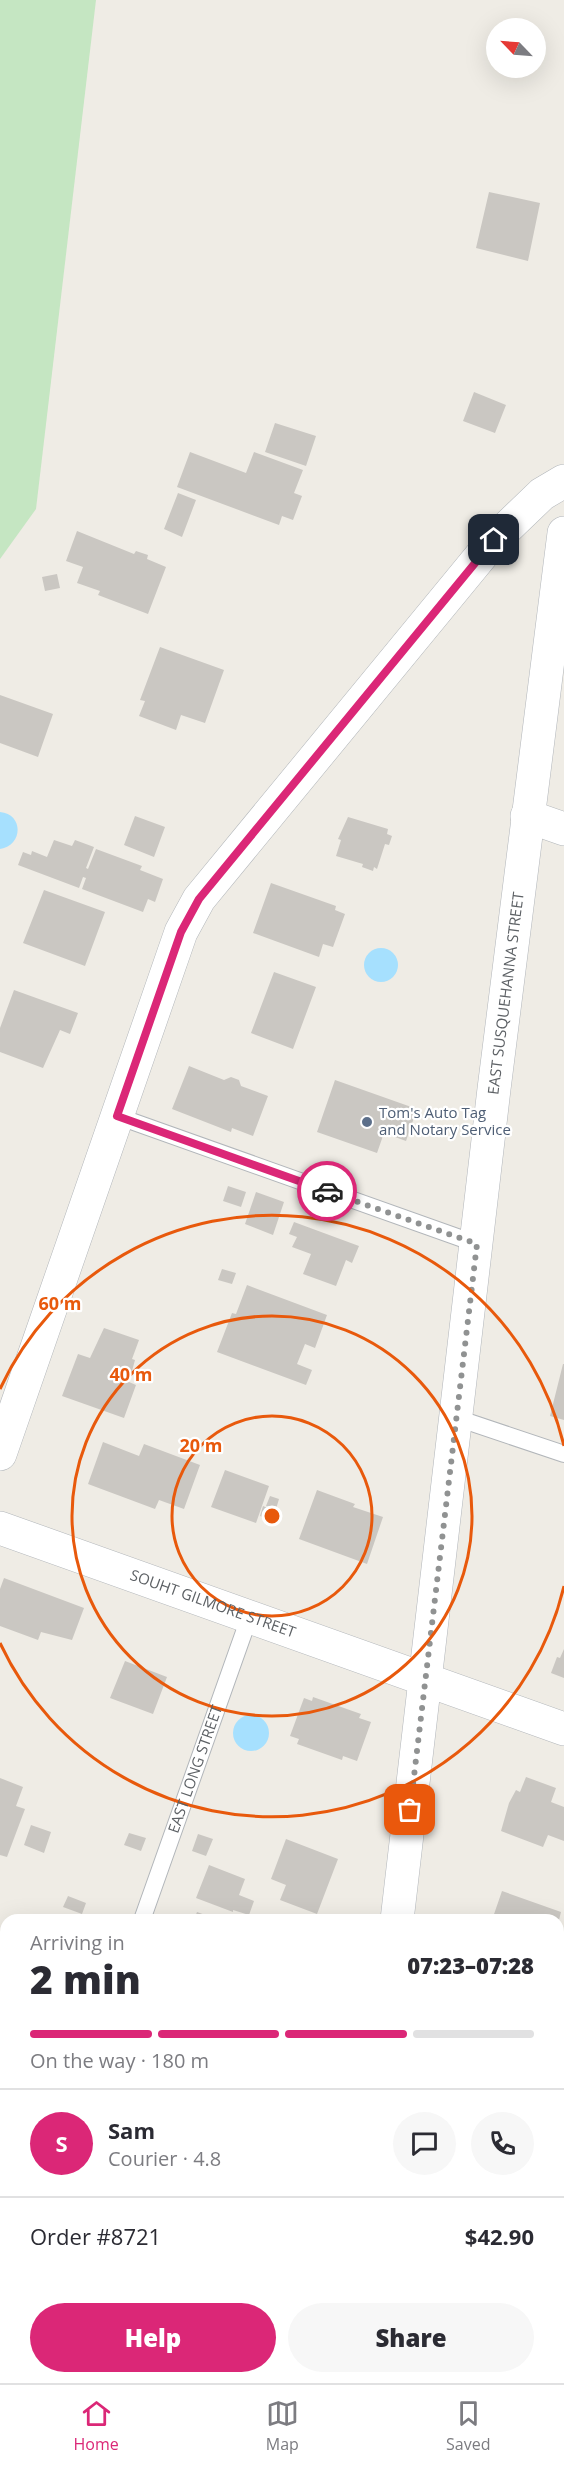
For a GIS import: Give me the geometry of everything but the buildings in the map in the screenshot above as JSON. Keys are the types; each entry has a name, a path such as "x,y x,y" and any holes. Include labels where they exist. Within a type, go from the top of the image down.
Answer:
{"street":[{"path":"0,1454 181,932 199,899 494,540 542,494 564,481"},
{"name":"EAST SUSQUEHANNA STREET","path":"398,1914 527,816 564,533"},
{"path":"527,816 564,829"},
{"name":"SOUHT GILMORE STREET","path":"0,1528 564,1729"}],"lane":[{"path":"117,1116 477,1244"},
{"path":"457,1418 564,1454"},
{"name":"EAST LONG STREET","path":"144,1914 249,1618"}],"green space":[{"path":"0,0 96,0 36,509 0,559"}],"water":[{"path":"0,812 13,818 18,830 13,842 8,847 0,849"},
{"path":"381,948 393,953 398,965 393,977 381,982 369,977 364,965 369,953"},
{"path":"251,1715 264,1720 269,1733 264,1746 251,1751 238,1746 233,1733 238,1720"}],"way so far":[{"path":"327,1191 477,1244 410,1810"}],"place":[{"name":"Tom's Auto Tag and Notary Service","path":"367,1122"}],"route":[{"path":"327,1191 117,1116 181,932 199,899 494,540"}]}
